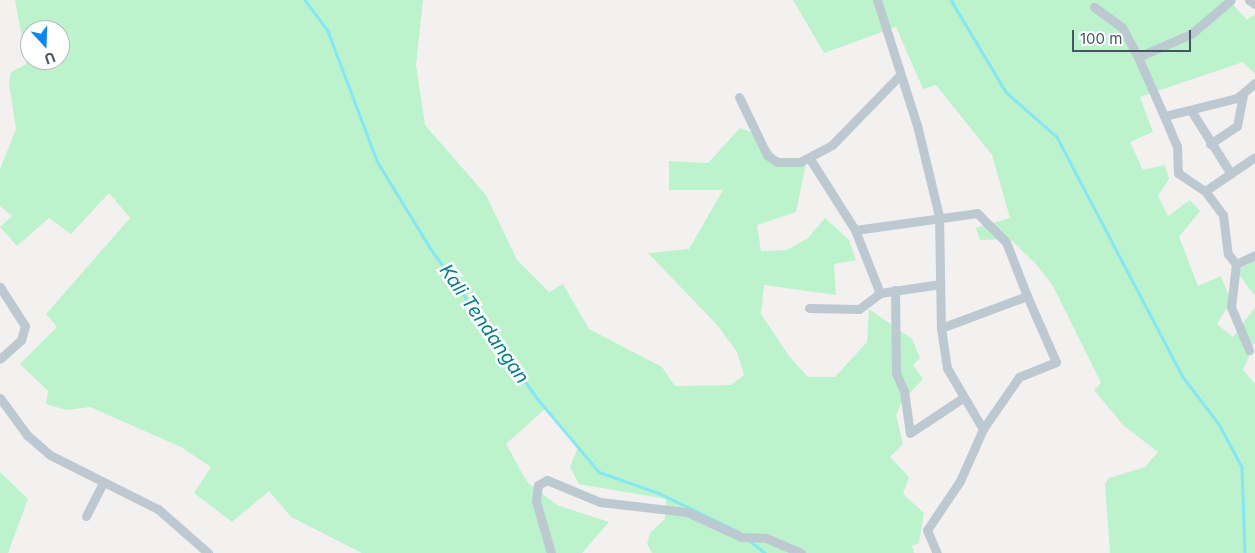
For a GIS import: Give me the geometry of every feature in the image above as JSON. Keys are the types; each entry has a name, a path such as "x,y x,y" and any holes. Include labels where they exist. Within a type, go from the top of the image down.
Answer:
{"street":[{"path":"877,0 939,216 941,328 947,368 961,399 983,429"},
{"path":"1138,57 1191,34 1232,0"},
{"path":"1249,0 1255,4"},
{"path":"1094,7 1122,27 1138,57 1177,146 1178,172 1205,191 1223,215 1226,247 1236,264 1231,307 1249,350"},
{"path":"739,97 767,155 786,163 810,159 848,131 900,76"},
{"path":"1164,116 1192,112 1243,94 1255,84"},
{"path":"1210,144 1237,126 1243,94"},
{"path":"1192,112 1230,174"},
{"path":"1205,191 1255,157"},
{"path":"810,159 854,230 880,293"},
{"path":"854,230 939,216 981,215 1008,245 1027,296 1056,363 1019,377 983,429 960,481 927,530 937,553"},
{"path":"1236,264 1255,255"},
{"path":"809,308 859,310 880,293 940,284"},
{"path":"0,287 25,326 21,340 0,359"},
{"path":"895,290 896,372 904,391 910,433 961,399"},
{"path":"941,328 1027,296"},
{"path":"0,398 38,446 102,484 158,509 206,552"},
{"path":"551,553 536,501 538,485 547,480 600,502 687,512 745,537 785,543 801,553"},
{"path":"86,516 102,484"}],"green space":[{"path":"15,0 423,0 416,65 425,125 486,195 517,260 549,292 563,284 589,329 662,367 675,386 731,385 744,375 737,352 718,326 648,253 689,249 723,190 669,190 669,161 708,163 740,128 760,135 776,157 806,163 796,212 757,225 761,251 787,250 808,238 825,218 849,240 856,260 834,264 836,295 764,285 761,314 789,356 808,377 835,377 867,342 869,309 912,339 920,358 913,365 923,379 902,402 896,415 903,444 890,457 909,477 903,494 924,513 919,543 912,546 914,553 652,553 647,544 650,533 665,519 666,499 579,484 570,467 578,447 546,408 506,444 527,482 557,505 609,522 582,553 362,553 291,517 269,491 232,522 194,493 211,467 181,447 90,407 66,410 46,404 48,391 20,364 57,327 46,314 130,218 109,193 71,234 49,218 17,246 0,227 12,216 0,206 0,169 16,129 9,83 11,72 20,68 20,70 70,70 70,20 20,20 20,27"},
{"path":"793,0 1229,0 1247,20 1255,14 1255,74 1243,62 1140,97 1153,132 1130,142 1143,170 1165,165 1169,179 1158,196 1168,216 1190,200 1200,211 1179,237 1198,286 1221,276 1231,301 1217,324 1233,337 1255,307 1255,342 1243,370 1255,384 1255,553 1110,553 1105,484 1109,478 1145,467 1158,452 1124,426 1094,390 1101,383 1053,286 1036,264 1010,239 980,240 976,228 1010,218 992,155 936,85 923,89 896,27 824,53"},
{"path":"1255,260 1255,296 1236,271"},
{"path":"0,472 28,499 8,553 0,553"}],"waterway":[{"name":"Kali Tendangan","path":"305,0 328,31 377,161 431,249 537,398 599,472 659,493 739,532"},
{"path":"951,0 1006,92 1057,137 1183,377 1219,424 1242,467 1245,553"},
{"name":"Kali Tendangan","path":"749,540 765,553"}]}
